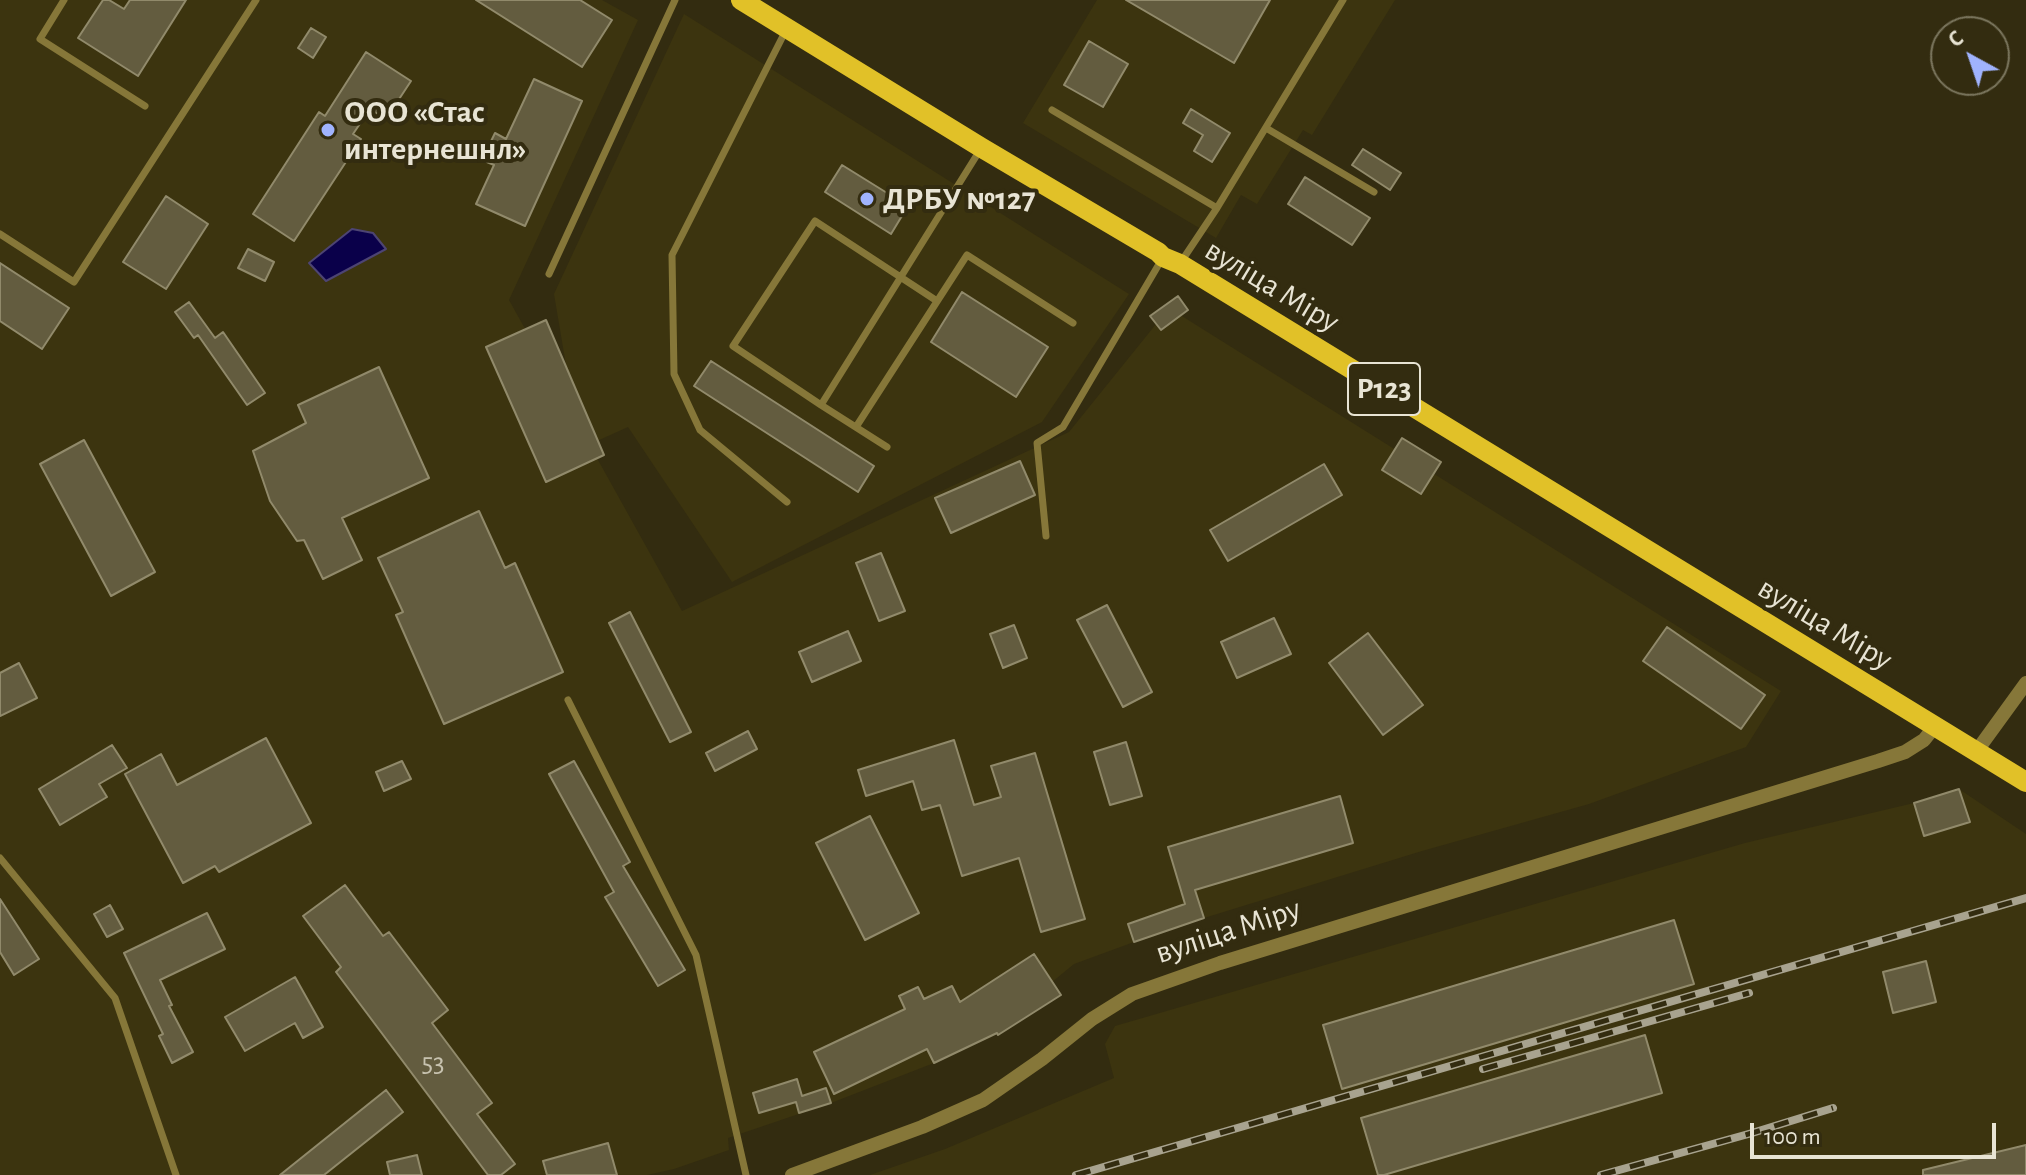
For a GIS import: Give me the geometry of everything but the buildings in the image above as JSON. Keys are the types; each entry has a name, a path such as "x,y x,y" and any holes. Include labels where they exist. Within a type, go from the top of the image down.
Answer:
{"main road":[{"name":"вуліца Міру","path":"741,0 2026,782"}],"street":[{"path":"1976,752 2026,683"},
{"name":"вуліца Міру","path":"792,1175 922,1127 983,1100 1092,1019 1132,994 1220,963 1905,752 1924,740 1935,726"}],"lane":[{"path":"64,0 40,39 145,106"},
{"path":"0,234 74,282 256,0"},
{"path":"549,274 675,0"},
{"path":"1046,536 1037,443 1063,427 1171,260 1217,208 1343,0"},
{"path":"787,28 672,255 674,374 700,430 787,502"},
{"path":"1052,110 1217,208"},
{"path":"1266,128 1374,192"},
{"path":"821,405 982,148"},
{"path":"887,447 733,346 815,221 937,301"},
{"path":"856,427 967,255 1073,323"},
{"path":"568,700 696,955 746,1175"},
{"path":"0,858 115,998 176,1175"}],"shaded area":[{"path":"0,0 602,0 638,20 509,300 682,611 1069,432 1169,308 1781,691 1746,747 1589,804 1204,918 1198,900 1129,923 1134,942 1074,964 979,1042 831,1103 728,1138 729,1150 674,1169 647,1175 0,1175"},
{"path":"1097,0 1395,0 1312,135 1303,130 1257,204 1241,195 1216,238 1023,123"},
{"name":"ДРБУ №127","path":"684,14 1129,294 1042,422 732,582 628,427 597,441 566,365 554,294"},
{"path":"352,229 373,233 386,249 326,281 309,263"},
{"path":"1959,789 2026,834 2026,1175 870,1175 945,1149 1114,1078 1105,1044 1115,1026 1745,843 1914,803"}],"railway":[{"path":"1076,1175 2026,898"},
{"path":"1483,1069 1749,993"},
{"path":"1601,1175 1833,1108"}],"place":[{"name":"ООО «Стас интернешнл»","path":"328,130"},
{"name":"ДРБУ №127","path":"867,199"}]}
